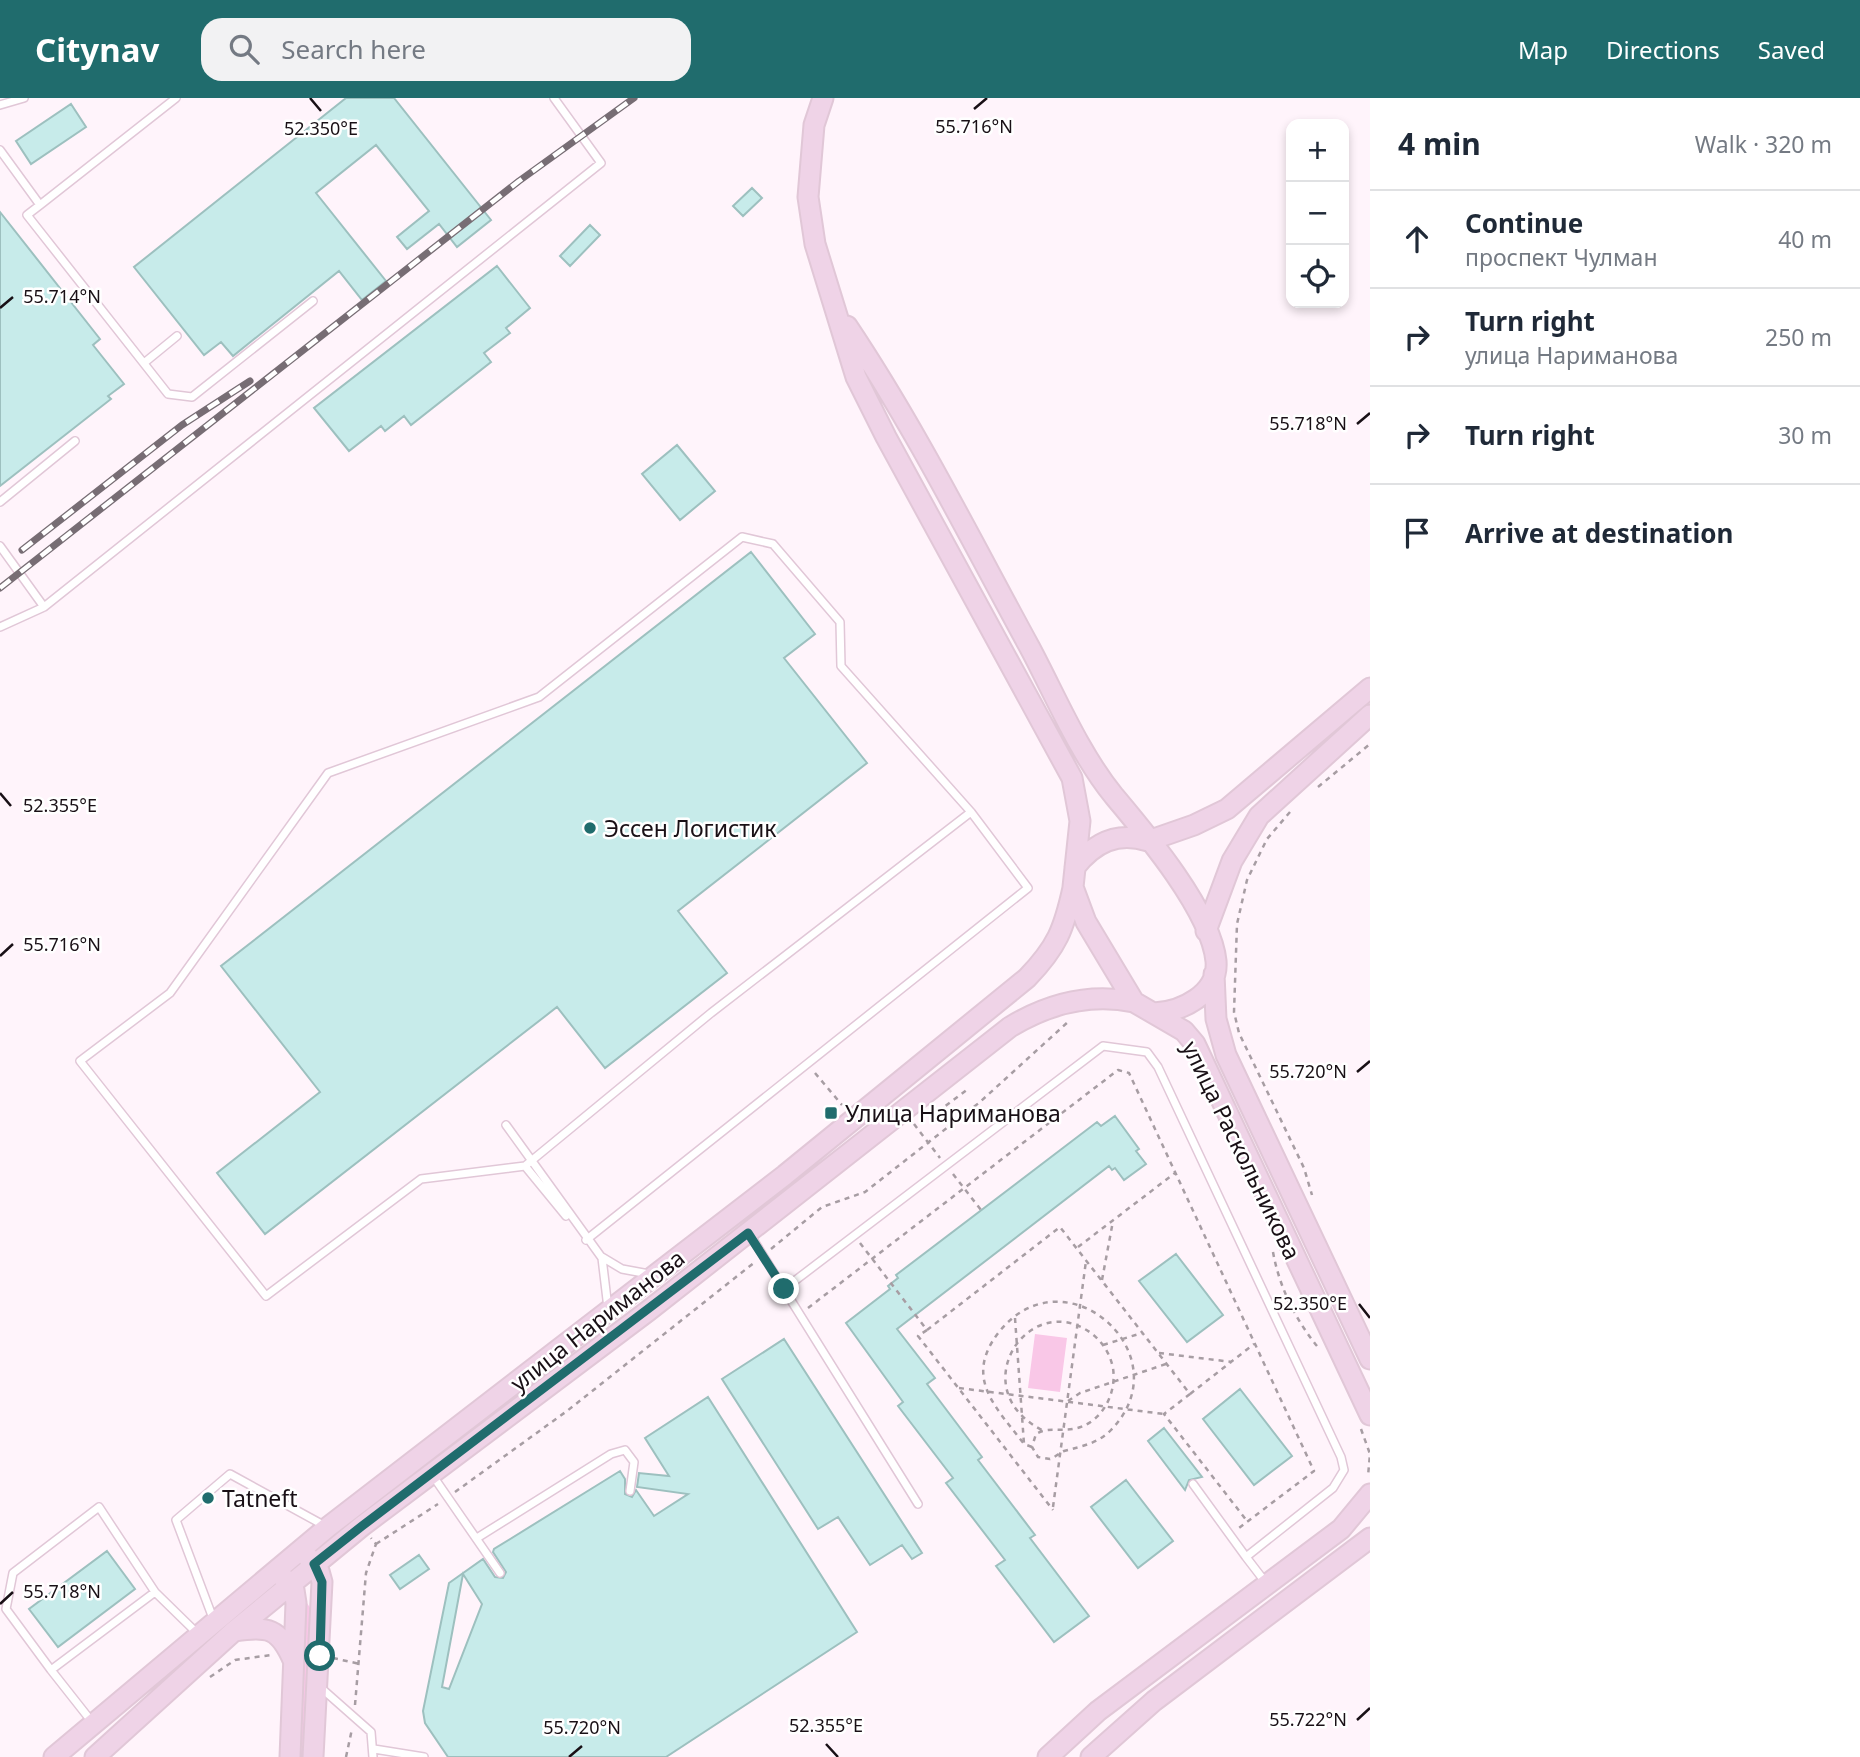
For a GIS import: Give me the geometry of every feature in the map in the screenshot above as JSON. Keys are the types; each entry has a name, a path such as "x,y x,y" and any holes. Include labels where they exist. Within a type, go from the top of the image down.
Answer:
{"main road":[{"path":"823,98 813,137 808,197 815,244 835,307"},
{"name":"улица Раскольникова","path":"835,307 906,419 1092,764 1148,841 1172,867 1206,931 1214,951 1216,1019 1226,1055 1370,1359"},
{"name":"улица Нариманова","path":"308,1557 328,1527 868,1110 1027,978 1051,953 1064,927 1080,821 1072,778 886,438 856,377 835,307"},
{"path":"1134,1002 1102,951 1073,877 1093,847 1104,841 1126,837 1148,841 1194,825 1227,809 1370,688"},
{"path":"1206,931 1232,861 1259,816 1370,715"},
{"path":"1154,1013 1179,1010 1190,1004 1209,985 1214,973"},
{"name":"улица Нариманова","path":"61,1752 207,1629 432,1474 1028,1016 1075,1001 1115,998 1134,1002"},
{"name":"улица Раскольникова","path":"1134,1002 1184,1031 1195,1044 1363,1416"},
{"path":"1048,1757 1098,1711 1341,1529 1369,1486"},
{"path":"1091,1757 1154,1701 1370,1538"},
{"path":"308,1557 322,1582 313,1757"},
{"path":"283,1578 296,1603 286,1657"},
{"name":"улица Нариманова","path":"95,1757 234,1631 283,1578"},
{"path":"234,1631 259,1627 276,1632 286,1643 289,1757"},
{"path":"61,1752 85,1748 87,1757"}],"lane":[{"path":"0,105 24,98"},
{"path":"176,98 27,215 168,394 192,397 313,301"},
{"path":"0,627 44,607 601,163 554,98"},
{"path":"0,150 40,205"},
{"path":"144,363 177,336"},
{"path":"0,502 75,442"},
{"path":"586,1240 1028,888 971,812 841,666 840,622 773,544 742,537 540,697 328,773 170,993 80,1061 266,1296 421,1179 525,1166 711,1013 971,812"},
{"path":"0,546 44,607"},
{"path":"784,1289 1103,1045 1147,1052 1158,1067 1341,1457 1344,1470 1333,1488 1246,1557"},
{"path":"506,1125 602,1258 607,1281 608,1312"},
{"path":"525,1166 602,1258 622,1269 653,1275"},
{"path":"748,1233 918,1504"},
{"path":"477,1538 611,1454 625,1450 634,1462 630,1491"},
{"path":"207,1629 176,1520 230,1474 328,1527"},
{"path":"432,1474 500,1573"},
{"path":"1193,1484 1266,1584"},
{"path":"94,1725 6,1609 13,1573 99,1507 155,1592 207,1629"},
{"path":"51,1670 155,1592"},
{"path":"318,1686 371,1732 373,1753 424,1757"}],"path":[{"path":"1316,789 1370,744"},
{"path":"1295,806 1267,839 1247,880 1237,923 1234,1012 1239,1033 1304,1168 1314,1201"},
{"path":"346,1757 360,1664 366,1573 376,1544 448,1497 567,1411 822,1206 865,1192 980,1102 1076,1015"},
{"path":"810,1066 842,1105 852,1100"},
{"path":"800,1314 1118,1070 1129,1073 1314,1471 1230,1535"},
{"path":"912,1122 944,1107 968,1089"},
{"path":"1077,1248 1175,1173"},
{"path":"1102,1281 1113,1221"},
{"path":"1087,1261 1053,1510 918,1336 1060,1227 1077,1248 1190,1394"},
{"path":"854,1236 927,1329"},
{"path":"1273,1248 1277,1274 1287,1296 1303,1328 1320,1349"},
{"path":"1032,1447 1024,1444 985,1391 986,1355 994,1338 1015,1316 1036,1305 1054,1302 1080,1306 1105,1318 1123,1339 1133,1364 1126,1409 1110,1431 1096,1442 1060,1452 1056,1457 1038,1457 1032,1447 1032,1440 1042,1430"},
{"path":"1015,1316 1024,1444"},
{"path":"1058,1322 1078,1326 1103,1345 1111,1361 1113,1382 1105,1406 1090,1422 1063,1432 1042,1430 1023,1418 1007,1394 1004,1376 1006,1362 1017,1343 1031,1330 1058,1322"},
{"path":"1103,1345 1142,1333"},
{"path":"1164,1414 1255,1344"},
{"path":"1157,1352 1232,1362"},
{"path":"1067,1402 1113,1382 1166,1364"},
{"path":"958,1388 1164,1414 1248,1522"},
{"path":"1363,1416 1370,1454 1369,1486"},
{"path":"368,1534 376,1544"},
{"path":"204,1681 234,1660 286,1657"},
{"path":"330,1657 360,1664"}],"shaded area":[{"path":"1035,1334 1067,1338 1060,1392 1028,1388"},
{"path":"307,1603 312,1611 304,1757 299,1757"}],"building":[{"path":"346,98 394,98 491,220 457,247 439,224 407,249 397,237 429,211 376,145 316,193 386,281 362,300 339,271 233,356 221,342 204,355 134,267"},
{"path":"71,104 86,127 31,164 16,141"},
{"path":"752,188 762,198 743,216 733,206"},
{"path":"0,212 100,339 93,345 124,384 108,396 111,399 0,486"},
{"path":"590,225 600,235 570,266 560,256"},
{"path":"497,266 530,308 506,328 510,333 484,353 491,362 411,425 404,416 385,431 381,426 349,451 314,408"},
{"path":"677,445 715,491 680,520 642,474"},
{"name":"Эссен Логистик","path":"751,552 815,634 784,658 867,763 678,911 727,973 605,1068 557,1007 265,1234 217,1173 320,1092 221,966"},
{"path":"1115,1116 1139,1149 1136,1151 1146,1164 1124,1180 1115,1168 1112,1170 1109,1166 897,1329 935,1378 927,1384 982,1457 978,1460 1035,1535 1030,1538 1089,1616 1054,1642 996,1566 1005,1560 946,1483 953,1478 898,1406 903,1402 846,1323 890,1289 888,1286 898,1278 896,1275 1097,1122 1101,1126"},
{"path":"1176,1254 1223,1315 1187,1342 1139,1281"},
{"path":"784,1339 922,1553 912,1559 902,1545 870,1565 838,1517 818,1529 722,1379"},
{"path":"1240,1389 1292,1456 1254,1485 1203,1419"},
{"path":"708,1397 857,1632 666,1757 448,1757 425,1723 423,1711 449,1583 483,1559 495,1577 503,1578 506,1572 493,1552 494,1549 620,1471 625,1479 625,1494 632,1497 636,1490 654,1516 688,1494 637,1487 639,1473 669,1476 645,1438","holes":["463,1574 482,1604 449,1689 442,1687"]},
{"path":"1164,1428 1202,1477 1189,1480 1185,1490 1148,1441"},
{"path":"1126,1480 1173,1541 1138,1568 1091,1507"},
{"path":"107,1551 135,1589 58,1647 29,1609"},
{"path":"419,1555 429,1569 400,1589 390,1575"}],"railway":[{"path":"0,588 519,181 634,98"},
{"path":"22,550 182,425 250,381"}],"place":[{"name":"Эссен Логистик","path":"590,828"},
{"name":"Улица Нариманова","path":"831,1113"},
{"name":"Tatneft","path":"208,1498"}],"route":[{"path":"320,1656 322,1582 314,1564 362,1526 748,1233 784,1289"}]}
